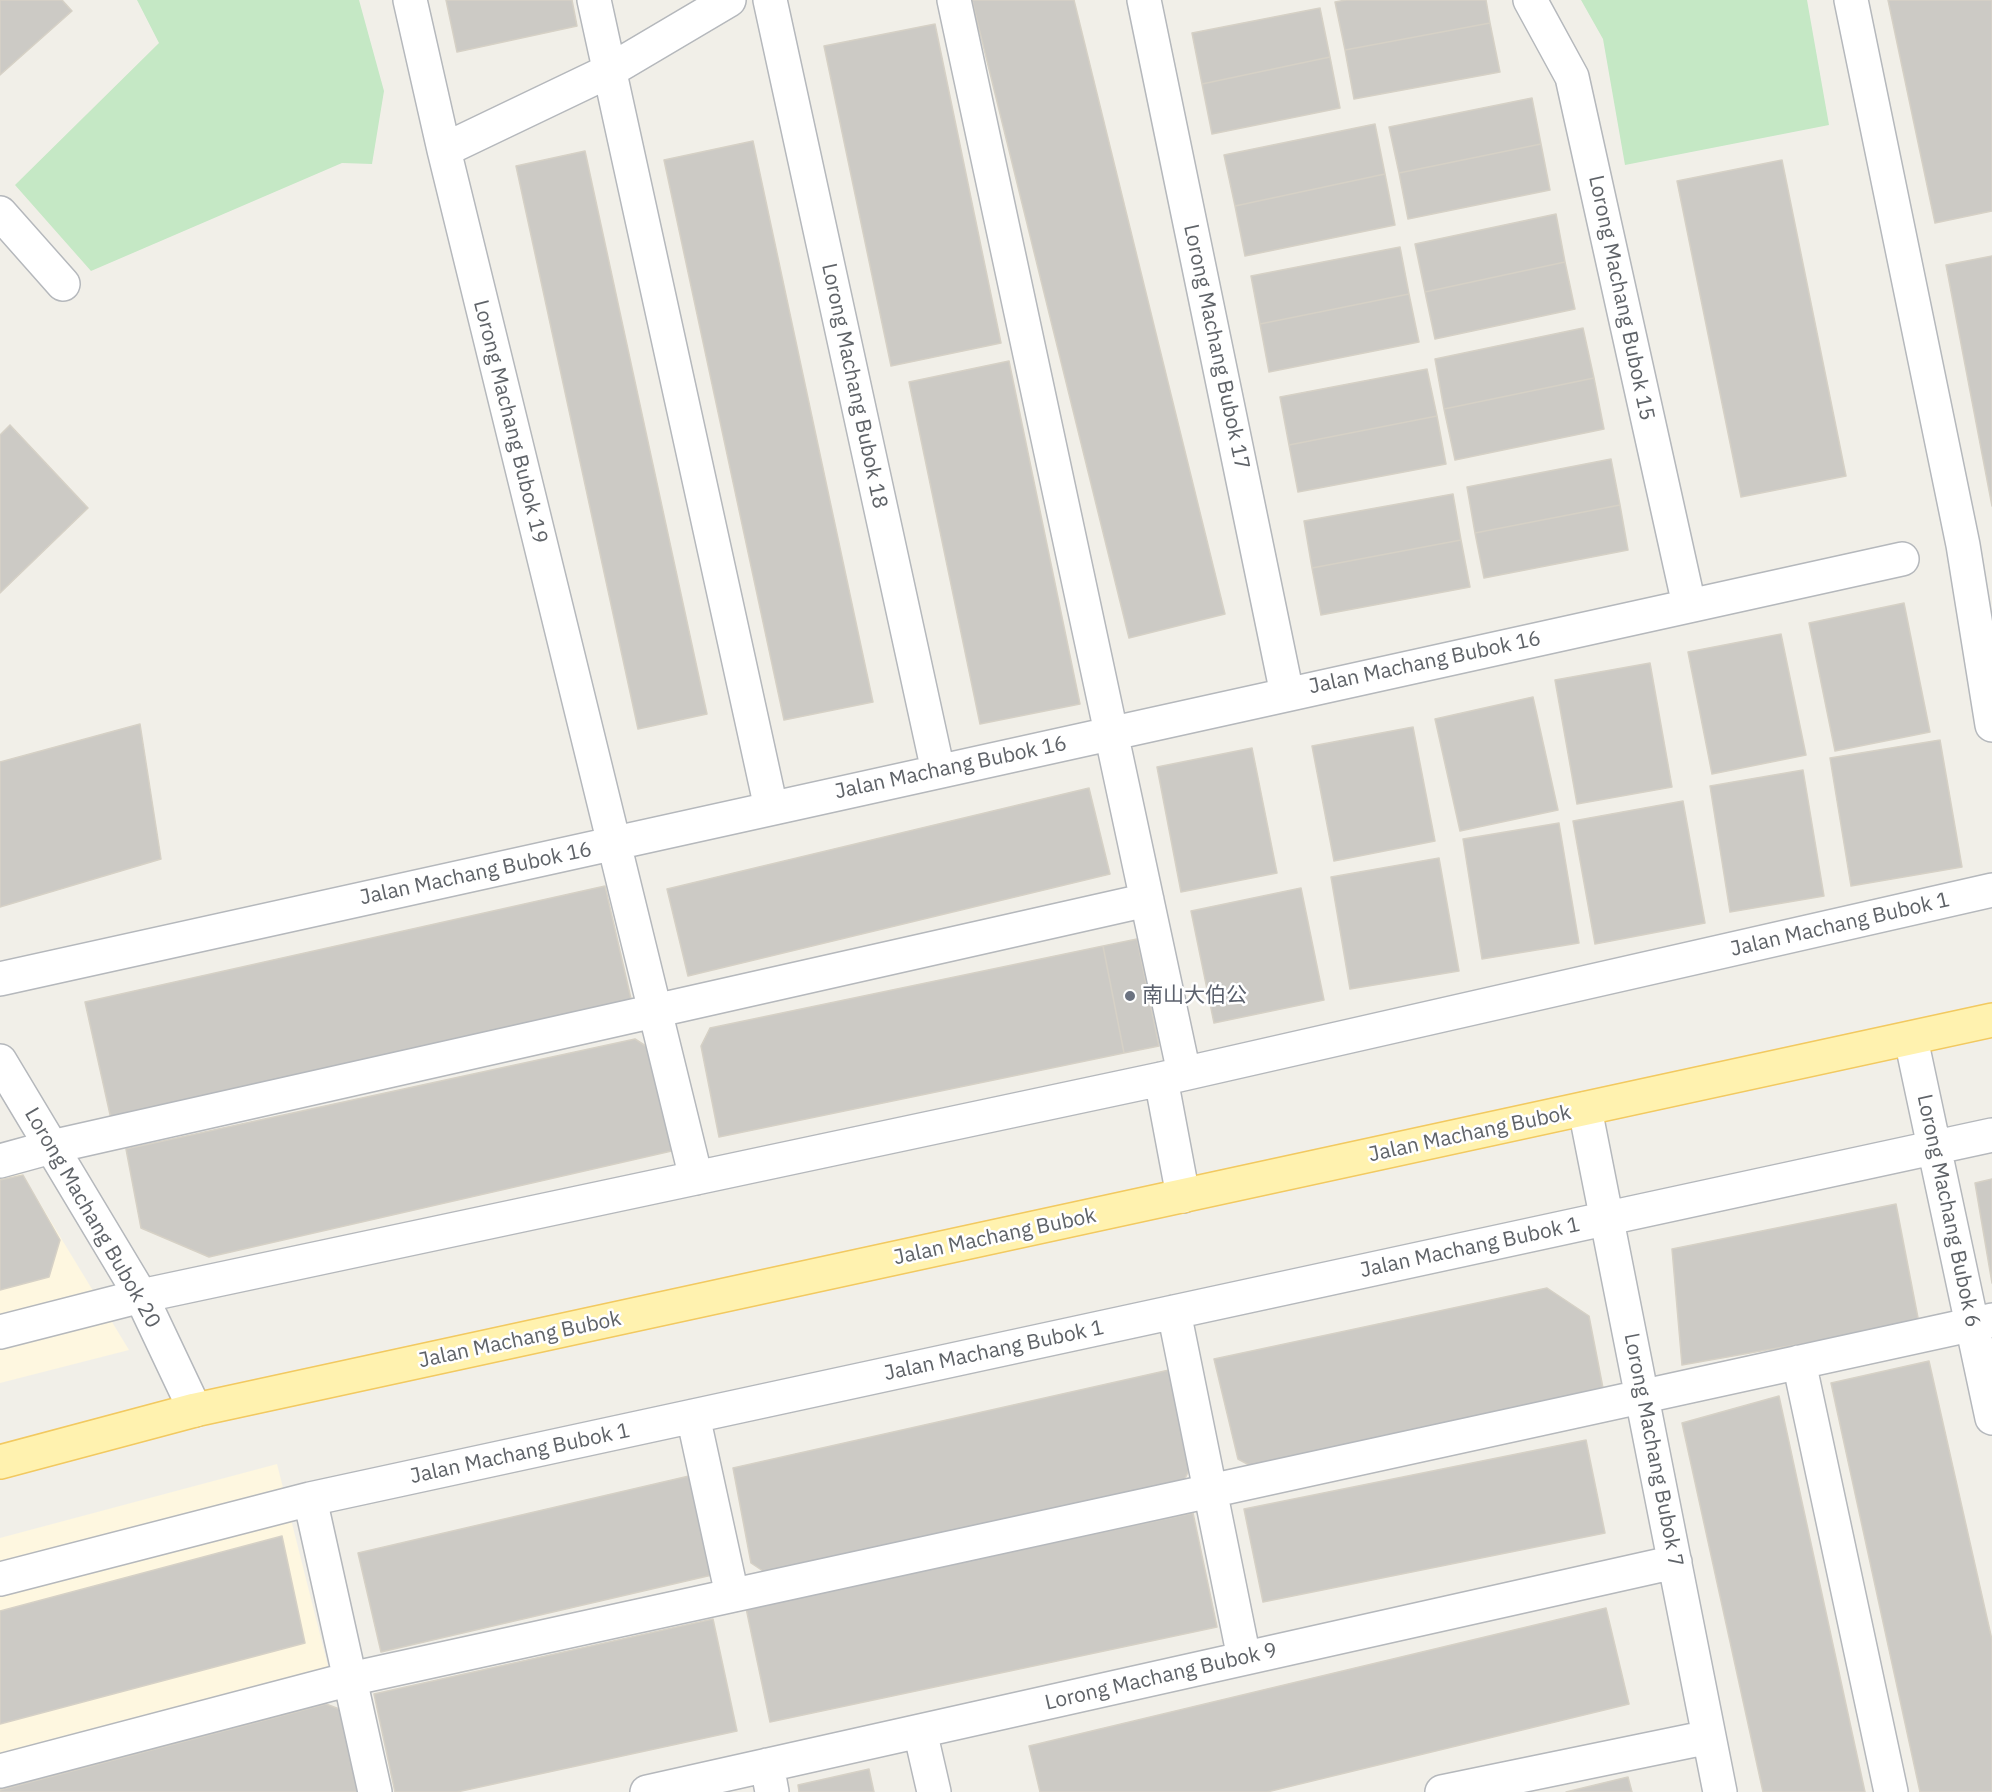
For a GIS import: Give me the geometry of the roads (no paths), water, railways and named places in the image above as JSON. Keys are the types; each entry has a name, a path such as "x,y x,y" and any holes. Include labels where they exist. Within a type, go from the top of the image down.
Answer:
{"main road":[{"name":"Jalan Machang Bubok","path":"0,1462 195,1410 1992,1020"}],"street":[{"name":"Lorong Machang Bubok 19","path":"410,0 444,150 612,844 696,1178"},
{"path":"594,0 771,808"},
{"path":"444,150 609,71 729,0"},
{"name":"Lorong Machang Bubok 18","path":"770,0 938,771"},
{"path":"954,0 1147,900 1172,1076 1183,1196"},
{"name":"Lorong Machang Bubok 17","path":"1144,0 1287,694"},
{"name":"Lorong Machang Bubok 15","path":"1530,0 1572,77 1689,605"},
{"path":"1851,0 1963,545 1992,725"},
{"path":"0,213 63,284"},
{"name":"Jalan Machang Bubok 16","path":"0,979 1902,559"},
{"name":"Jalan Machang Bubok 1","path":"0,1332 141,1296 1172,1076 1992,890"},
{"path":"0,1161 51,1147 1147,900"},
{"name":"Lorong Machang Bubok 6","path":"1911,1039 1935,1148 1982,1322 1992,1418"},
{"name":"Lorong Machang Bubok 20","path":"0,1061 141,1296 195,1410"},
{"name":"Lorong Machang Bubok 7","path":"1586,1109 1720,1792"},
{"name":"Jalan Machang Bubok 1","path":"0,1579 310,1499 1992,1135"},
{"path":"1174,1311 1244,1658"},
{"path":"0,1771 350,1679 1982,1322"},
{"path":"1799,1362 1891,1792"},
{"path":"693,1416 732,1595"},
{"path":"310,1499 375,1792"},
{"name":"Lorong Machang Bubok 9","path":"647,1792 770,1779 921,1731 1675,1562"},
{"path":"921,1731 934,1792"},
{"path":"1442,1792 1709,1737"}],"place":[{"name":"南山大伯公","path":"1130,996"}]}
